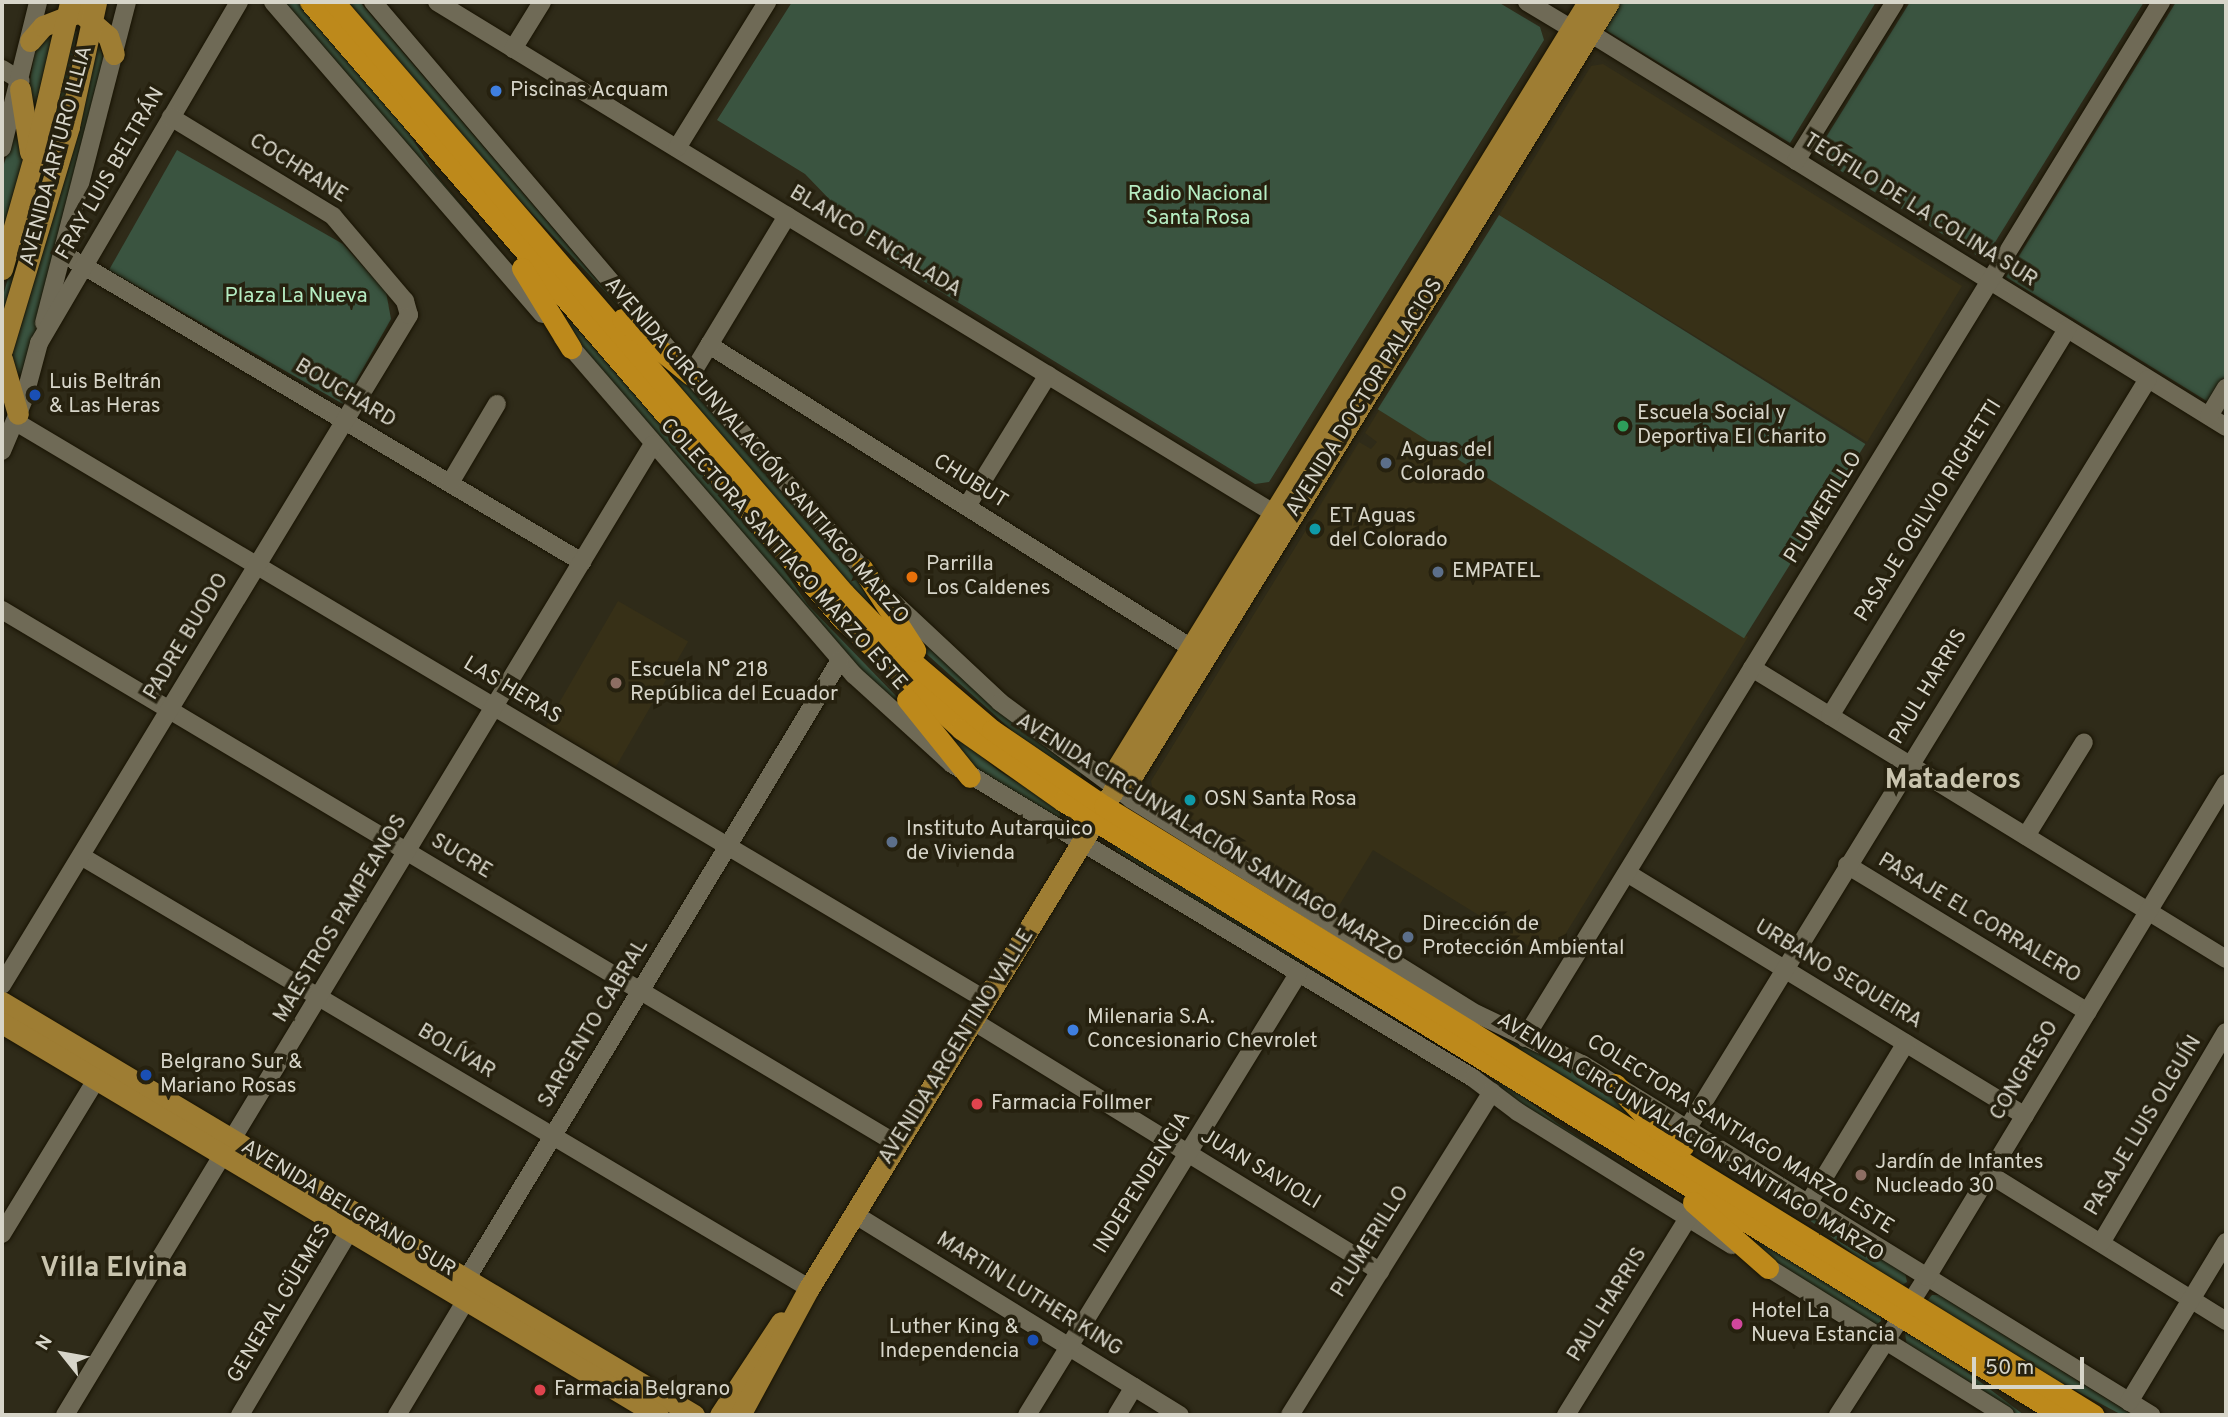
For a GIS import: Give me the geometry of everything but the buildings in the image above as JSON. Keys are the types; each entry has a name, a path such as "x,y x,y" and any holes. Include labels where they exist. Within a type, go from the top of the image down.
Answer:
{"highway":[{"name":"AVENIDA CIRCUNVALACIÓN SANTIAGO MARZO","path":"310,2 858,636 923,698 1001,761 1105,805 1504,1073 1905,1309 2034,1378 2094,1415"},
{"name":"AVENIDA CIRCUNVALACIÓN SANTIAGO MARZO","path":"334,2 873,625 964,707 1055,775 1849,1265 1949,1346 2061,1415"},
{"path":"410,118 441,173 535,284 571,348"},
{"path":"472,162 527,212 628,326 691,376"},
{"path":"767,533 810,602 920,714 970,777"},
{"path":"862,568 913,648 1055,775"},
{"path":"1504,1073 1562,1122 1702,1209 1768,1268"},
{"path":"1615,1084 1664,1135 1794,1216 1849,1265"},
{"path":"1949,1346 1998,1391 2034,1415"},
{"path":"2034,1378 2121,1408"}],"main road":[{"name":"AVENIDA DOCTOR PALACIOS","path":"1581,31 1588,2"},
{"name":"AVENIDA DOCTOR PALACIOS","path":"1105,805 1118,766 1198,652 1581,31 1609,2"},
{"path":"30,41 40,27 69,8 80,12 94,11 110,40 114,54"},
{"name":"AVENIDA ARTURO ILLIA","path":"2,269 31,170 69,8"},
{"name":"AVENIDA ARTURO ILLIA","path":"2,351 69,125 94,11"},
{"path":"21,85 31,170"},
{"path":"2,359 17,418"},
{"name":"AVENIDA ARGENTINO VALLE","path":"729,1414 762,1348 809,1288 1105,805"},
{"name":"AVENIDA BELGRANO SUR","path":"2,1002 101,1072 228,1148 466,1290 694,1415"},
{"name":"AVENIDA BELGRANO SUR","path":"2,1023 101,1072"},
{"name":"AVENIDA BELGRANO SUR","path":"466,1290 658,1415"}],"street":[{"path":"2,148 21,85 38,2"},
{"path":"39,343 127,2"},
{"name":"FRAY LUIS BELTRÁN","path":"2,451 17,418 39,343 239,2"},
{"name":"COLECTORA SANTIAGO MARZO ESTE","path":"273,2 840,660 910,729 970,777 1083,842 1492,1092 1688,1218 2005,1415"},
{"name":"COLECTORA SANTIAGO MARZO ESTE","path":"373,2 691,376 862,568 1105,805 1477,1014 1567,1055 1927,1277 2121,1408 2151,1415"},
{"name":"BLANCO ENCALADA","path":"437,2 1281,517"},
{"path":"513,49 542,2"},
{"path":"677,148 767,2"},
{"name":"TEÓFILO DE LA COLINA SUR","path":"1527,2 1581,31 1796,161 2226,427"},
{"path":"1796,161 1895,2"},
{"name":"PLUMERILLO","path":"1525,1038 2161,2"},
{"path":"2,69 21,85"},
{"name":"COCHRANE","path":"171,117 333,216 409,311"},
{"path":"691,376 788,216"},
{"name":"BOUCHARD","path":"62,253 582,562"},
{"name":"PADRE BUODO","path":"2,985 409,311"},
{"name":"PASAJE OGILVIO RIGHETTI","path":"1830,716 2067,329"},
{"name":"CHUBUT","path":"709,345 1198,652"},
{"path":"967,506 1048,375"},
{"name":"PAUL HARRIS","path":"1687,1129 1908,764 2148,379"},
{"path":"2209,416 2226,388"},
{"path":"450,483 497,404"},
{"name":"LAS HERAS","path":"17,418 257,566 986,1000"},
{"name":"MAESTROS PAMPEANOS","path":"65,1415 320,998 653,444"},
{"name":"SUCRE","path":"2,610 897,1144"},
{"name":"SARGENTO CABRAL","path":"397,1415 553,1136 840,660"},
{"path":"1752,668 2226,959"},
{"path":"2026,836 2084,742"},
{"name":"CONGRESO","path":"1838,1415 1927,1277 2226,783"},
{"name":"BOLÍVAR","path":"81,856 809,1288"},
{"name":"PASAJE EL CORRALERO","path":"1847,865 2088,1012"},
{"name":"URBANO SEQUEIRA","path":"1627,873 2025,1116"},
{"name":"INDEPENDENCIA","path":"1027,1415 1298,974"},
{"name":"JUAN SAVIOLI","path":"972,1021 1380,1271"},
{"name":"PASAJE LUIS OLGUÍN","path":"2101,1243 2226,1032"},
{"path":"1808,1204 1906,1043"},
{"path":"2,1234 101,1072"},
{"name":"PLUMERILLO","path":"1290,1415 1492,1092"},
{"path":"1989,1174 2226,1321"},
{"name":"MARTIN LUTHER KING","path":"854,1214 1180,1415"},
{"name":"PAUL HARRIS","path":"1566,1415 1688,1218"},
{"name":"GENERAL GÜEMES","path":"240,1415 354,1223"},
{"path":"2121,1408 2192,1300 2226,1242"},
{"path":"1116,1415 1134,1387"}],"shaded area":[{"path":"1603,64 1962,286 1867,442 1499,215 1591,66"},
{"path":"1379,410 1748,637 1550,959 1373,850 1337,909 1154,796 1151,781 1306,530 1318,537 1324,528 1311,520 1359,442 1371,449 1377,442 1365,433"},
{"name":"Escuela N° 218 República del Ecuador","path":"618,601 688,642 616,767 546,727"}],"green space":[{"path":"284,2 300,2 391,106 436,175 529,285"},
{"path":"347,2 360,2 627,315 476,154"},
{"name":"Radio Nacional Santa Rosa","path":"792,2 1498,2 1540,27 1544,40 1269,482 1255,484 887,259 805,174 717,120"},
{"path":"1621,2 1876,2 1790,143 1604,29"},
{"path":"1910,2 2144,2 1984,260 1815,155"},
{"path":"2176,2 2226,2 2226,413 2006,277"},
{"path":"55,27 37,119 27,98 36,45"},
{"path":"77,31 65,107 2,324 2,299 38,175 72,33"},
{"path":"97,38 105,64 21,387 11,351"},
{"path":"17,124 25,156 2,235 2,170"},
{"name":"Plaza La Nueva","path":"177,150 343,244 386,292 391,319 343,404 109,270"},
{"name":"Escuela Social y Deportiva El Charito","path":"1499,215 1865,444 1744,638 1378,409"},
{"path":"552,300 768,547 808,605 926,727 872,683 586,354"},
{"path":"640,342 689,387 847,565 888,629"},
{"path":"908,628 988,703 1081,772 1081,778 1036,752 921,649"},
{"path":"935,719 999,771 1059,808 1060,816 1057,819 982,776"},
{"path":"1140,813 1495,1034 1568,1065 1604,1088 1650,1130 1135,814"},
{"path":"1116,845 1509,1086 1557,1123 1704,1220 1517,1101 1484,1074 1241,931 1116,850"},
{"path":"1662,1124 1905,1272 1907,1282 1902,1285 1865,1263 1799,1212"},
{"path":"1726,1220 1881,1315 1881,1321 1876,1325 1764,1257"},
{"path":"1932,1295 1939,1295 2133,1415 2122,1415 2035,1369 1927,1301"},
{"path":"1905,1333 1938,1350 2024,1415 2016,1415 1907,1347"}],"place":[{"name":"Piscinas Acquam","path":"496,91"},
{"name":"Luis Beltrán & Las Heras","path":"35,395"},
{"name":"Escuela Social y Deportiva El Charito","path":"1623,426"},
{"name":"Aguas del Colorado","path":"1386,463"},
{"name":"ET Aguas del Colorado","path":"1315,529"},
{"name":"EMPATEL","path":"1438,572"},
{"name":"Parrilla Los Caldenes","path":"912,577"},
{"name":"Escuela N° 218 República del Ecuador","path":"616,683"},
{"name":"OSN Santa Rosa","path":"1190,800"},
{"name":"Instituto Autarquico de Vivienda","path":"892,842"},
{"name":"Dirección de Protección Ambiental","path":"1408,937"},
{"name":"Milenaria S.A. Concesionario Chevrolet","path":"1073,1030"},
{"name":"Belgrano Sur & Mariano Rosas","path":"146,1075"},
{"name":"Farmacia Follmer","path":"977,1104"},
{"name":"Jardín de Infantes Nucleado 30","path":"1861,1175"},
{"name":"Hotel La Nueva Estancia","path":"1737,1324"},
{"name":"Luther King & Independencia","path":"1033,1340"},
{"name":"Farmacia Belgrano","path":"540,1390"}],"district":[{"name":"Mataderos","path":"1953,781"},
{"name":"Villa Elvina","path":"114,1269"}]}
